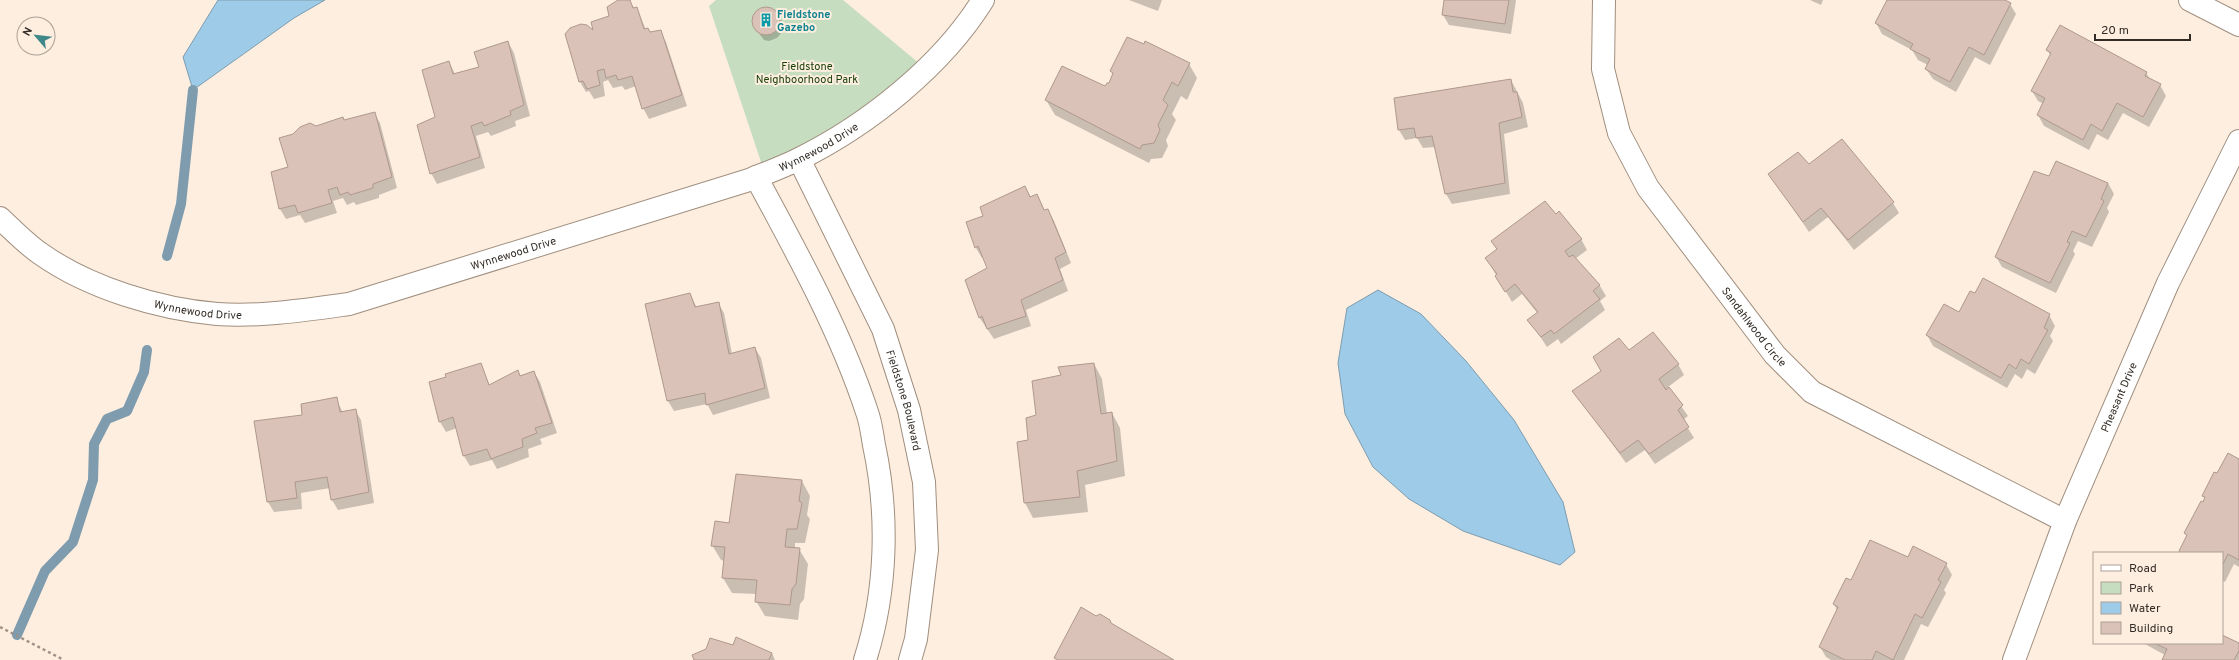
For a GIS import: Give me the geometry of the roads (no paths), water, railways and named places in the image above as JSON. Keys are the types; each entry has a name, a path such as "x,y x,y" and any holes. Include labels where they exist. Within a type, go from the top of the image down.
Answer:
{"street":[{"name":"Wynnewood Drive","path":"0,218 41,254 94,284 144,300 217,314 285,313 349,304 756,178 799,159 868,119 926,69 974,15 983,0"},
{"name":"Sandahlwood Circle","path":"1604,0 1603,69 1619,133 1648,188 1774,355 1812,392 2065,522"},
{"path":"2190,0 2239,25"},
{"name":"Pheasant Drive","path":"2014,660 2065,522 2168,283 2239,141"},
{"name":"Fieldstone Boulevard","path":"799,159 883,329 909,410 924,482 927,550 916,639 910,660"},
{"path":"756,178 807,271 868,413 881,480 884,543 875,627 865,660"}],"water":[{"path":"218,0 325,0 294,18 193,90 183,57"},
{"path":"1378,290 1421,314 1466,361 1514,420 1563,502 1575,552 1560,565 1463,531 1409,499 1373,467 1345,414 1338,363 1347,308"}],"waterway":[{"path":"167,256 181,204 193,90"},
{"path":"17,635 45,571 73,542 93,480 94,444 107,419 127,411 144,372 147,350"}],"place":[{"name":"Fieldstone Gazebo","path":"766,20"}],"park label":[{"name":"Fieldstone Neighboorhood Park","path":"807,72"}]}
